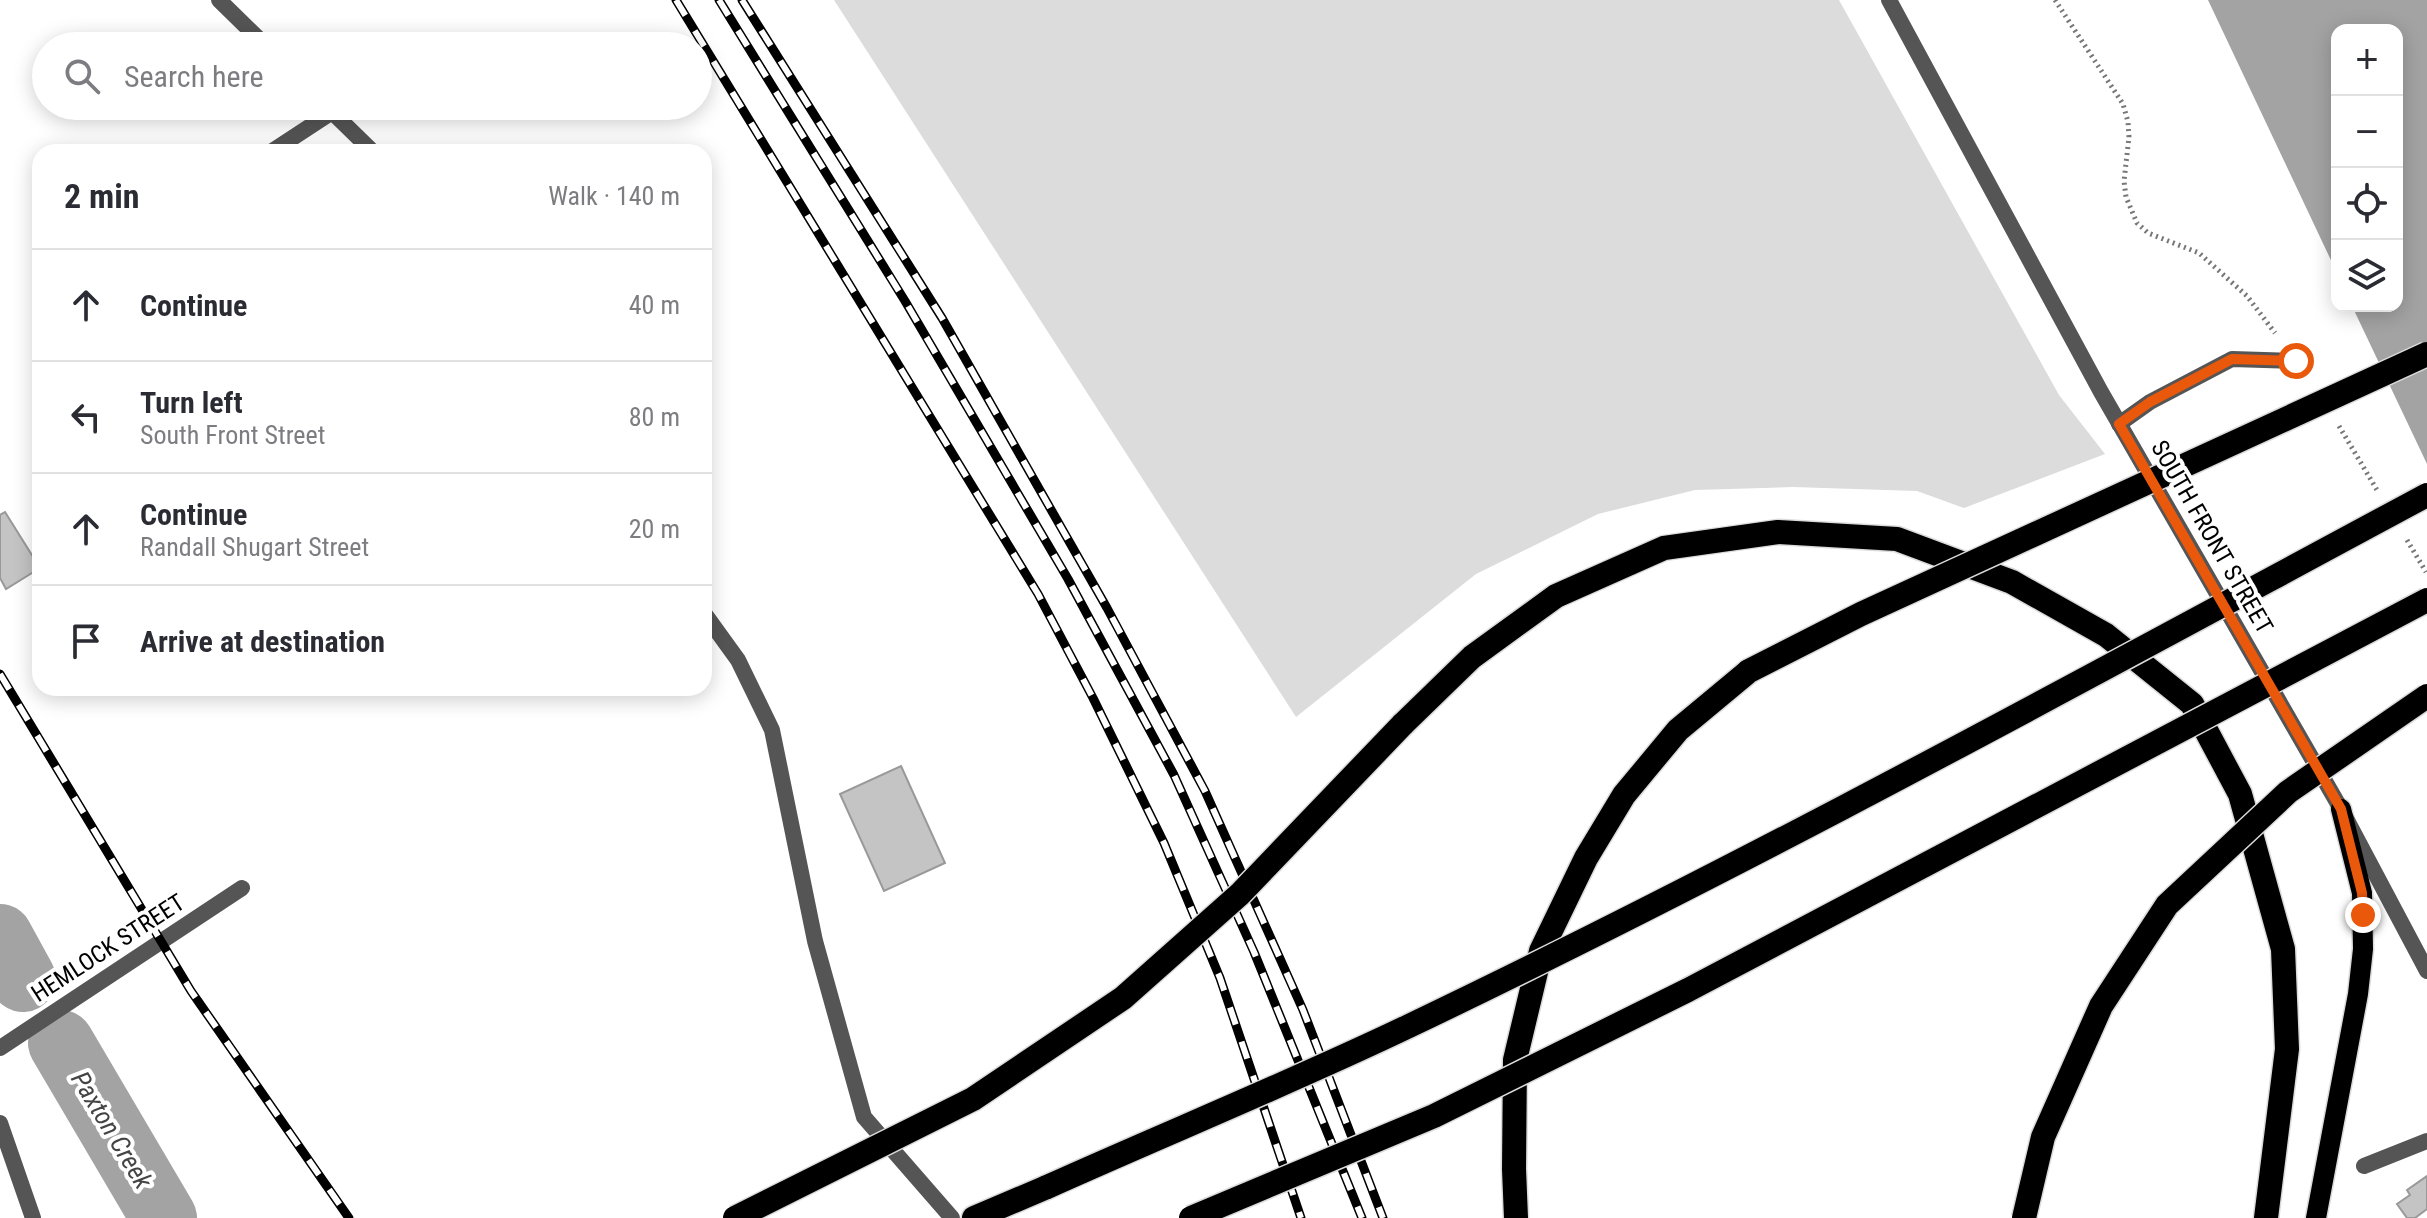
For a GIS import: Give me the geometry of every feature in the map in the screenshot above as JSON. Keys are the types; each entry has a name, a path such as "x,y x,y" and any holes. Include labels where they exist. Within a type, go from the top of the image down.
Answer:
{"highway":[{"path":"1516,1218 1515,1060 1541,951 1586,858 1624,795 1678,730 1749,671 1861,614 2427,354"},
{"path":"974,1218 1406,1028 1967,743 2427,495"},
{"path":"735,1218 973,1099 1123,998 1240,894 1402,725 1472,657 1556,596 1664,548 1778,532 1897,539 2012,582 2106,635 2192,704 2240,794 2283,949 2287,1049 2266,1218"},
{"path":"1191,1218 1434,1116 1688,990 2427,600"},
{"path":"2024,1218 2043,1137 2101,1006 2167,905 2288,792 2427,696"}],"main road":[{"path":"2316,1218 2358,994 2363,949 2362,893 2341,809"}],"street":[{"path":"219,0 252,32"},
{"name":"SOUTH FRONT STREET","path":"1889,0 2119,424 2341,809 2427,971"},
{"path":"282,144 314,120"},
{"path":"340,120 365,144"},
{"path":"2119,424 2150,402 2232,359 2296,361"},
{"path":"712,624 738,660 772,730 815,941 864,1117 952,1218"},
{"name":"HEMLOCK STREET","path":"0,1048 242,888"},
{"path":"0,1123 33,1218"},
{"path":"2364,1166 2427,1141"}],"path":[{"path":"2055,0 2123,104 2129,137 2124,181 2126,197 2137,223 2148,233 2199,253 2247,296 2296,361"}],"shaded area":[{"path":"834,0 1839,0 2059,395 2105,454 1964,508 1917,491 1793,487 1695,490 1598,514 1476,574 1296,717"},
{"path":"2208,0 2427,0 2427,464 2355,312 2403,312 2403,24 2331,24 2331,260"}],"building":[{"path":"5,512 32,555 32,573 6,589 0,578 0,515"},
{"path":"901,766 945,863 884,891 840,794"},
{"path":"2427,1176 2427,1209 2415,1218 2407,1218 2397,1204 2410,1195 2407,1190"}],"waterway":[{"name":"Paxton Creek","path":"0,937 23,979"},
{"name":"Paxton Creek","path":"61,1043 164,1218"}],"railway":[{"path":"676,0 696,32"},
{"path":"719,0 905,301 1068,579 1174,775 1254,952 1362,1218"},
{"path":"742,0 942,318 1107,608 1205,791 1303,1010 1383,1218"},
{"path":"712,59 1038,594 1093,698 1164,843 1220,978 1301,1218"},
{"path":"0,674 191,991 349,1218"}],"route":[{"path":"2296,361 2232,359 2150,402 2119,424 2341,809 2362,893 2363,915"}]}
